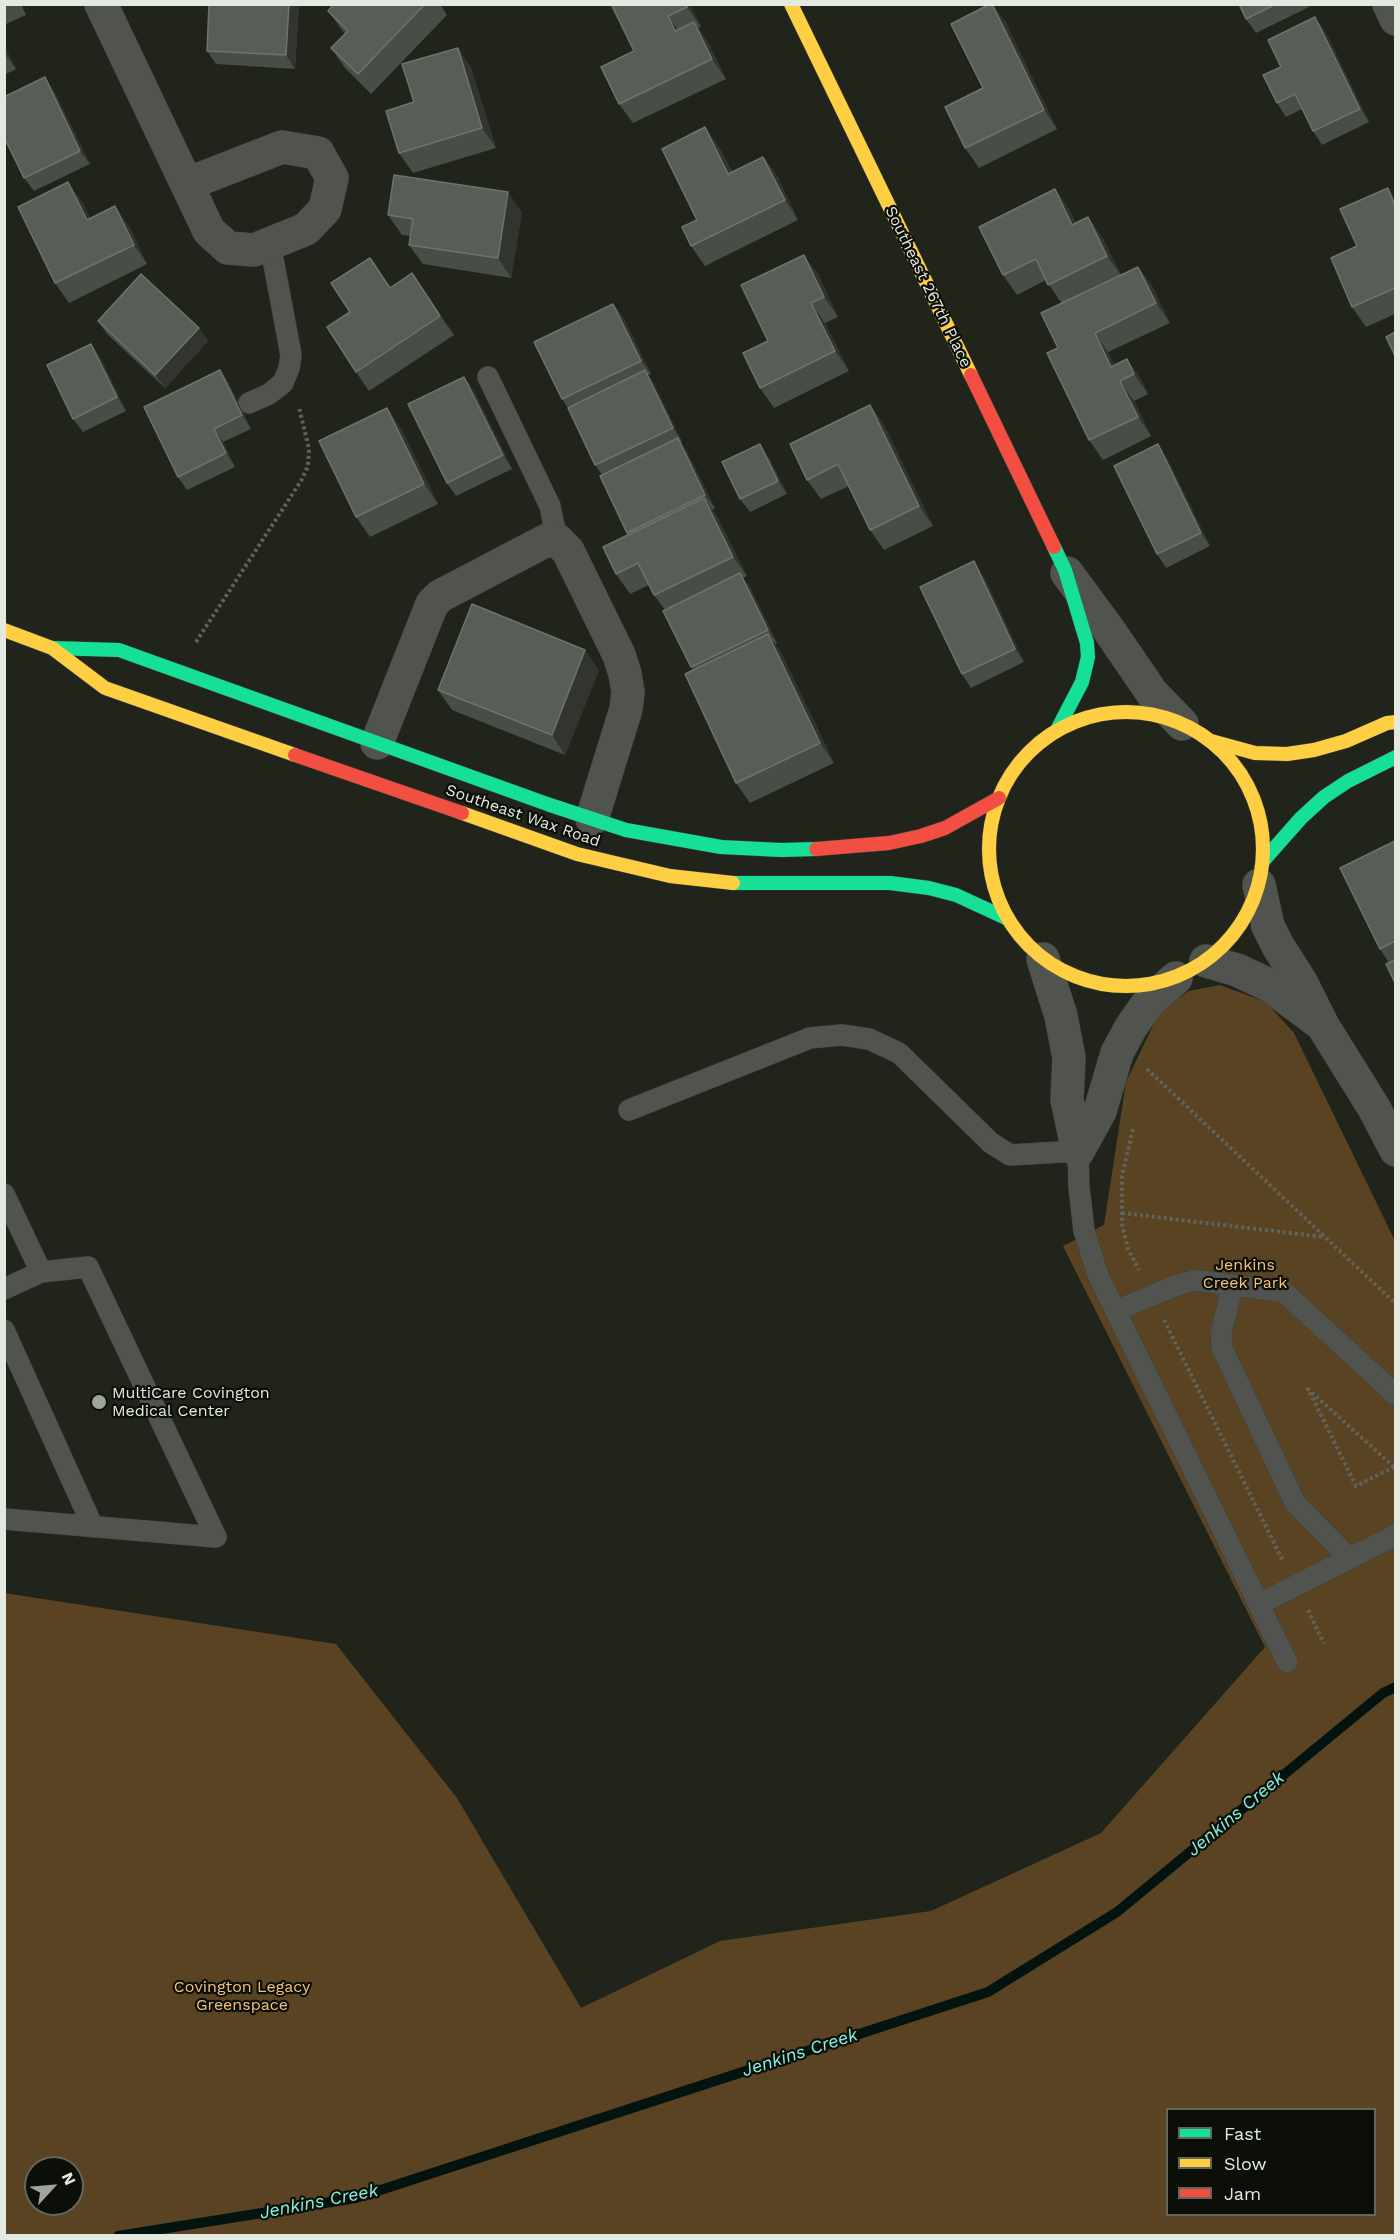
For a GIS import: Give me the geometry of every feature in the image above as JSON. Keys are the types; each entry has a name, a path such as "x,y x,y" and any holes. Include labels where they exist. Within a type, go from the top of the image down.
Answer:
{"street":[{"path":"101,4 209,231 228,248 254,250 306,229 325,209 332,178 318,153 282,147 187,184"},
{"name":"Southeast 267th Place","path":"791,4 1065,570 1087,643 1088,657 1082,682 1057,730"},
{"path":"1389,4 1395,19"},
{"path":"377,743 432,604 440,596 546,540 557,540 568,551 619,655 628,692 626,709 592,819"},
{"name":"Southeast 267th Place","path":"1065,570 1152,693 1182,724"},
{"name":"Southeast Wax Road","path":"4,630 52,648 105,688 577,854 670,876 711,881 754,884 890,883 929,888 956,895 1008,919"},
{"name":"Southeast Wax Road","path":"52,648 119,650 592,819 669,840 721,847 781,849 854,847 890,843 945,828 999,798"},
{"path":"1176,978 1143,986 1107,985 1074,976 1043,959 1023,940 1008,919 996,890 989,859 991,828 999,798 1022,759 1057,730 1080,719 1106,713 1131,712 1157,715 1182,724 1210,741 1230,760 1246,782 1263,834 1261,873 1268,926 1323,1026 1374,1108 1395,1150"},
{"path":"1210,741 1255,753 1287,754 1314,750 1346,741 1387,723 1395,722"},
{"path":"1078,1151 1100,1111 1117,1053 1131,1027 1148,1003 1176,978 1206,961 1230,940 1248,914 1261,873 1300,818 1324,797 1348,781 1395,757"},
{"path":"1043,959 1061,1016 1069,1058 1067,1100 1078,1151"},
{"path":"1206,961 1237,970 1269,985 1323,1026"}],"lane":[{"path":"249,403 269,394 283,383 290,368 291,355 270,243"},
{"path":"489,377 550,506 557,540"},
{"path":"629,1110 810,1038 842,1035 869,1039 898,1053 991,1143 1010,1155 1078,1151 1084,1231 1098,1275 1287,1662"},
{"path":"4,1194 41,1272"},
{"path":"4,1289 41,1272 88,1267 216,1537 4,1519"},
{"path":"1115,1311 1195,1280 1284,1292 1395,1395"},
{"path":"1233,1285 1221,1333 1222,1348 1295,1503 1349,1558"},
{"path":"4,1330 93,1527"},
{"path":"1259,1604 1395,1535"}],"path":[{"path":"177,671 301,481 308,466 309,449 290,368"},
{"path":"1117,1053 1151,1072 1395,1304"},
{"path":"1122,1213 1326,1237"},
{"path":"1308,1389 1385,1459 1395,1466 1356,1486 1308,1389"}],"green space":[{"path":"1220,985 1266,1002 1294,1033 1395,1241 1395,2235 5,2235 4,1593 336,1644 457,1798 581,2008 720,1941 931,1911 1101,1833 1265,1647 1063,1246 1104,1225 1126,1082 1160,1011 1189,991"}],"building":[{"path":"209,4 289,4 286,55 207,51"},
{"path":"334,4 425,4 358,74 331,48 348,31 328,11"},
{"path":"611,4 686,4 687,7 668,16 675,31 694,22 712,59 619,104 601,67 634,51"},
{"path":"990,4 1044,110 965,148 945,107 983,88 951,24"},
{"path":"1239,4 1276,4 1246,19"},
{"path":"1315,17 1360,109 1313,131 1295,94 1277,103 1263,75 1281,67 1268,40"},
{"path":"458,48 482,128 399,153 386,111 414,102 402,64"},
{"path":"45,77 80,151 24,178 4,137 4,97"},
{"path":"705,127 728,174 763,157 785,200 691,246 682,227 697,220 662,149"},
{"path":"394,175 508,192 498,258 409,245 413,219 388,215"},
{"path":"68,182 87,220 115,206 134,245 55,283 18,207"},
{"path":"1388,188 1395,206 1395,288 1352,307 1331,258 1357,246 1340,209"},
{"path":"1055,189 1072,225 1088,217 1107,256 1048,285 1036,259 1003,275 979,227"},
{"path":"804,255 824,297 811,303 835,351 760,388 743,353 768,341 741,285"},
{"path":"370,258 390,288 412,273 440,316 356,372 327,327 350,312 331,283"},
{"path":"1138,267 1156,303 1095,333 1111,367 1127,359 1134,374 1120,381 1138,417 1089,440 1047,353 1058,348 1041,313"},
{"path":"141,274 199,328 155,375 98,321"},
{"path":"613,304 641,361 562,399 534,342"},
{"path":"1395,332 1395,356 1386,337"},
{"path":"91,344 117,397 73,419 47,365"},
{"path":"220,370 242,415 214,429 226,453 178,477 144,407"},
{"path":"645,370 673,428 595,465 568,408"},
{"path":"464,377 503,455 447,483 408,404"},
{"path":"870,405 919,506 870,530 838,464 807,480 790,444"},
{"path":"387,408 424,484 356,517 319,441"},
{"path":"678,438 705,495 627,533 600,476"},
{"path":"760,444 778,481 740,499 722,462"},
{"path":"1158,444 1201,533 1157,554 1114,466"},
{"path":"704,498 733,557 654,595 638,563 616,574 603,547"},
{"path":"974,561 1015,649 962,674 920,587"},
{"path":"740,573 768,630 691,667 663,611"},
{"path":"472,604 585,650 552,735 438,690"},
{"path":"768,634 820,743 736,783 685,674"},
{"path":"1395,841 1395,941 1380,949 1340,868"},
{"path":"1395,960 1395,983 1386,964"}],"waterway":[{"name":"Jenkins Creek","path":"118,2236 356,2198 988,1992 1117,1912 1383,1693 1396,1687"}],"traffic: fast":[{"path":"1054,547 1065,570 1087,643 1088,657 1082,682 1057,730"},
{"path":"52,648 119,650 550,805 626,830 721,847 816,849"},
{"path":"1263,861 1301,818 1324,797 1348,781 1396,757"},
{"path":"733,883 890,883 929,888 956,895 1008,919"}],"traffic: slow":[{"path":"791,4 971,375"},
{"path":"4,630 52,648 105,688 295,755"},
{"path":"1126,712 1166,718 1191,728 1223,752 1247,784 1257,809 1263,849 1257,889 1247,914 1223,946 1191,970 1166,980 1126,986 1086,980 1061,970 1029,946 1005,914 995,889 989,849 995,809 1005,784 1029,752 1061,728 1086,718 1126,712"},
{"path":"1211,741 1255,753 1287,754 1314,750 1346,741 1387,723 1396,722"},
{"path":"462,813 577,854 670,876 733,883"}],"traffic: jam":[{"path":"971,375 1054,547"},
{"path":"295,755 462,813"},
{"path":"816,849 889,843 921,836 945,828 999,798"}],"place":[{"name":"MultiCare Covington Medical Center","path":"99,1402"}],"park label":[{"name":"Jenkins Creek Park","path":"1245,1274"},
{"name":"Covington Legacy Greenspace","path":"242,1996"}]}
